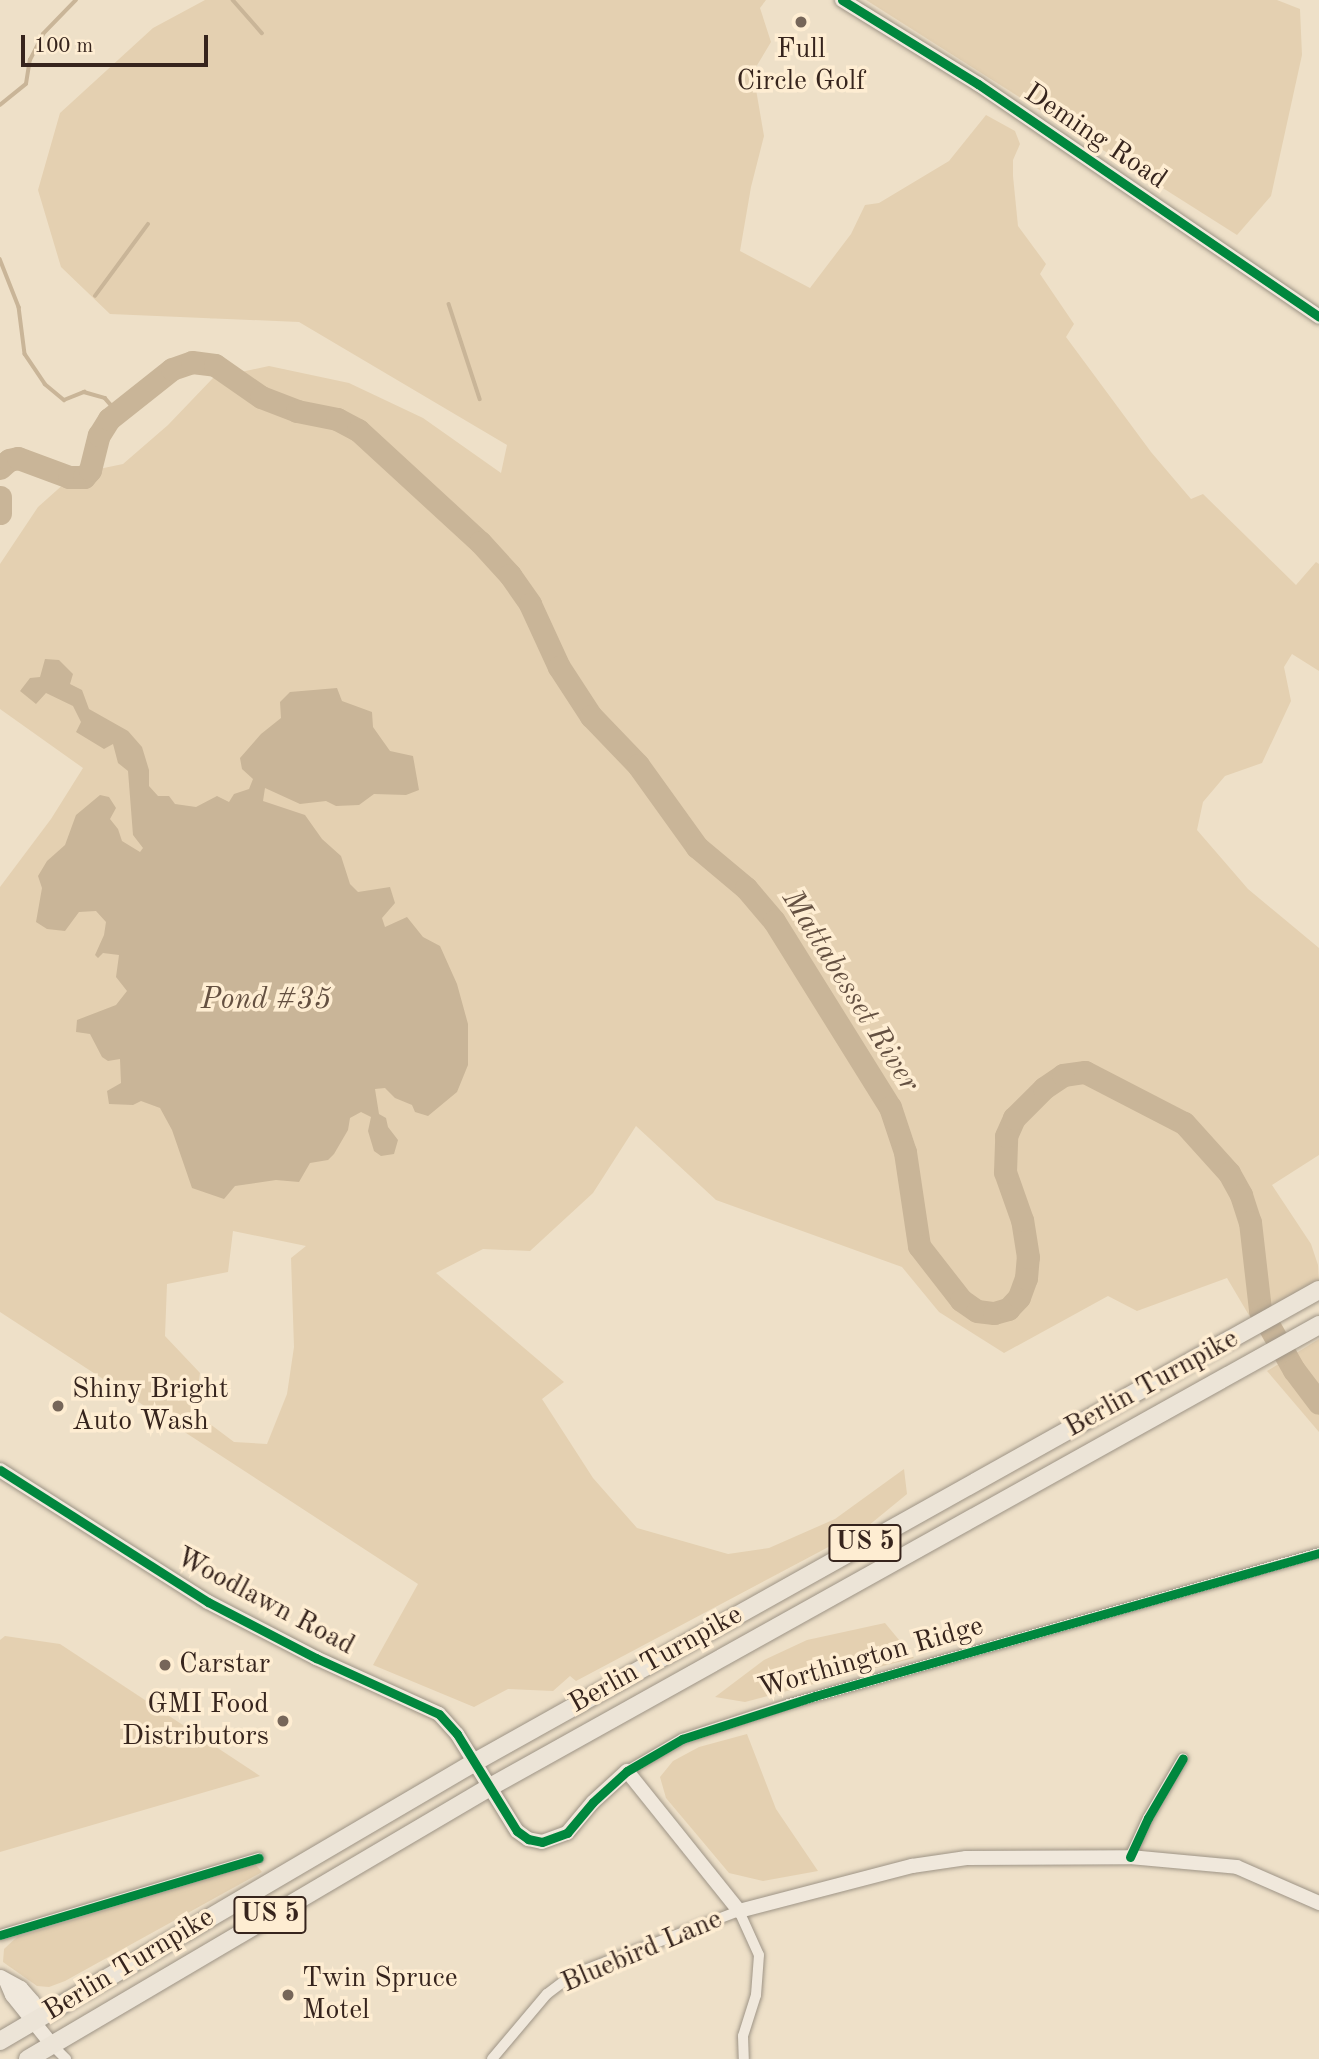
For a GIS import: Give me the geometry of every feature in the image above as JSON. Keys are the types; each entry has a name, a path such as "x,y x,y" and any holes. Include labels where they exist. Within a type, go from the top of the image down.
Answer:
{"highway":[{"name":"Berlin Turnpike","path":"0,2041 475,1762 1319,1290"},
{"name":"Berlin Turnpike","path":"27,2059 490,1787 1319,1325"}],"street":[{"name":"Deming Road","path":"842,0 978,84 1319,317"},
{"name":"Woodlawn Road","path":"0,1470 208,1602 304,1652 439,1714 457,1734 490,1787"},
{"name":"Worthington Ridge","path":"490,1787 517,1831 528,1839 542,1842 567,1833 627,1772 682,1739 789,1704 1319,1553"},
{"path":"1130,1857 1148,1818 1184,1758"},
{"path":"627,1772 739,1911 758,1955 756,1995 743,2036 744,2059"},
{"path":"739,1911 912,1866 966,1858 1130,1857 1237,1867 1319,1903"},
{"path":"0,1936 259,1858"},
{"name":"Bluebird Lane","path":"492,2059 547,1994 572,1975 739,1911"},
{"path":"3,1979 21,1988 33,2002 35,2020 65,2059"}],"shaded area":[{"path":"205,0 766,0 760,8 771,42 753,72 764,136 751,187 740,251 810,288 851,234 865,205 879,203 949,161 986,115 1015,131 1020,144 1013,160 1018,226 1046,264 1040,274 1074,324 1066,337 1151,452 1191,499 1203,494 1296,585 1316,562 1319,564 1319,671 1292,654 1284,667 1291,701 1262,763 1225,776 1203,802 1197,830 1248,889 1319,948 1319,1155 1272,1185 1311,1244 1318,1265 1319,1281 1250,1317 1227,1278 1137,1311 1108,1296 1004,1353 939,1312 902,1267 716,1200 636,1126 593,1193 530,1251 483,1249 436,1273 564,1382 542,1399 593,1478 637,1528 728,1554 769,1548 835,1519 904,1469 907,1494 868,1526 576,1681 570,1676 553,1691 508,1689 474,1707 373,1665 418,1584 0,1312 0,887 51,819 83,768 0,709 0,564 38,507 75,474 123,464 168,425 213,378 269,366 349,383 423,418 501,473 507,445 299,322 110,314 61,267 38,190 60,113 153,28","holes":["233,1231 306,1246 291,1258 294,1347 287,1394 267,1444 234,1442 194,1412 200,1373 165,1336 167,1284 228,1272"]},
{"path":"866,0 1277,0 1300,9 1302,55 1271,196 1237,235"},
{"path":"1319,1339 1319,1432 1267,1371"},
{"path":"885,1623 914,1658 745,1702 715,1697 764,1660 807,1640"},
{"path":"5,1636 60,1644 260,1776 0,1852 0,1640"},
{"path":"747,1734 776,1809 818,1871 763,1881 729,1873 666,1798 660,1777 673,1761 699,1747"},
{"path":"255,1864 262,1872 65,1981 49,1987 37,1986 3,1962 4,1949 17,1937"}],"water":[{"name":"Pond #35","path":"45,659 59,660 73,674 70,684 82,690 89,709 128,731 142,747 149,770 149,786 158,796 169,796 175,804 196,807 217,796 229,802 234,794 249,789 253,779 242,769 240,758 261,734 281,718 280,702 290,692 337,688 342,701 372,712 373,727 390,751 413,756 419,790 406,795 374,794 359,805 336,806 326,801 300,804 265,788 263,801 305,815 322,839 341,856 350,884 358,892 390,887 395,903 382,918 385,927 407,917 423,937 440,946 457,984 468,1024 468,1065 457,1092 428,1116 415,1112 412,1105 395,1098 385,1088 375,1089 379,1114 386,1118 388,1127 398,1140 394,1154 381,1156 374,1151 368,1131 371,1117 361,1112 350,1118 348,1130 334,1154 328,1160 310,1163 299,1182 276,1180 235,1186 224,1199 192,1188 172,1130 160,1108 141,1101 133,1105 109,1104 107,1091 121,1083 120,1059 108,1061 102,1057 90,1034 76,1032 77,1020 116,1005 127,991 116,977 119,955 103,953 98,958 95,955 104,935 106,922 96,911 79,912 65,931 47,929 36,922 42,888 38,876 47,861 65,845 76,815 100,795 109,797 116,808 110,819 118,829 122,841 140,852 143,848 133,835 128,771 118,763 113,744 104,749 76,732 81,722 73,706 46,693 36,704 20,691 30,678 40,677"}],"waterway":[{"path":"0,105 26,84 30,60 43,34 76,0"},
{"path":"233,0 262,33"},
{"path":"95,296 148,224"},
{"path":"0,259 19,307 25,354 45,384 64,400 84,392 105,398 117,412"},
{"path":"449,304 480,399"},
{"name":"Mattabesset River","path":"0,468 9,460 18,458 69,477 84,477 90,470 99,435 109,419 172,369 192,362 215,365 261,397 297,411 337,419 358,430 480,542 510,575 530,604 559,667 591,716 638,765 697,847 746,888 774,921 890,1107 905,1152 919,1246 961,1300 977,1311 994,1313 1008,1309 1019,1297 1026,1278 1028,1257 1022,1220 1005,1172 1006,1136 1014,1118 1044,1088 1063,1075 1085,1072 1184,1123 1229,1173 1241,1195 1250,1222 1260,1310 1294,1370 1319,1403"},
{"name":"Mattabesset River","path":"0,497 0,513"}],"cycle path":[{"path":"842,0 978,84 1319,317"},
{"path":"0,1470 208,1602 316,1658 439,1714 457,1734 517,1831 528,1839 542,1842 567,1833 593,1802 627,1771 682,1739 815,1696 1319,1553"},
{"path":"1130,1857 1148,1818 1183,1758"},
{"path":"0,1935 259,1858"}],"place":[{"name":"Full Circle Golf","path":"801,22"},
{"name":"Shiny Bright Auto Wash","path":"58,1406"},
{"name":"Carstar","path":"165,1665"},
{"name":"GMI Food Distributors","path":"283,1721"},
{"name":"Twin Spruce Motel","path":"288,1995"}]}
